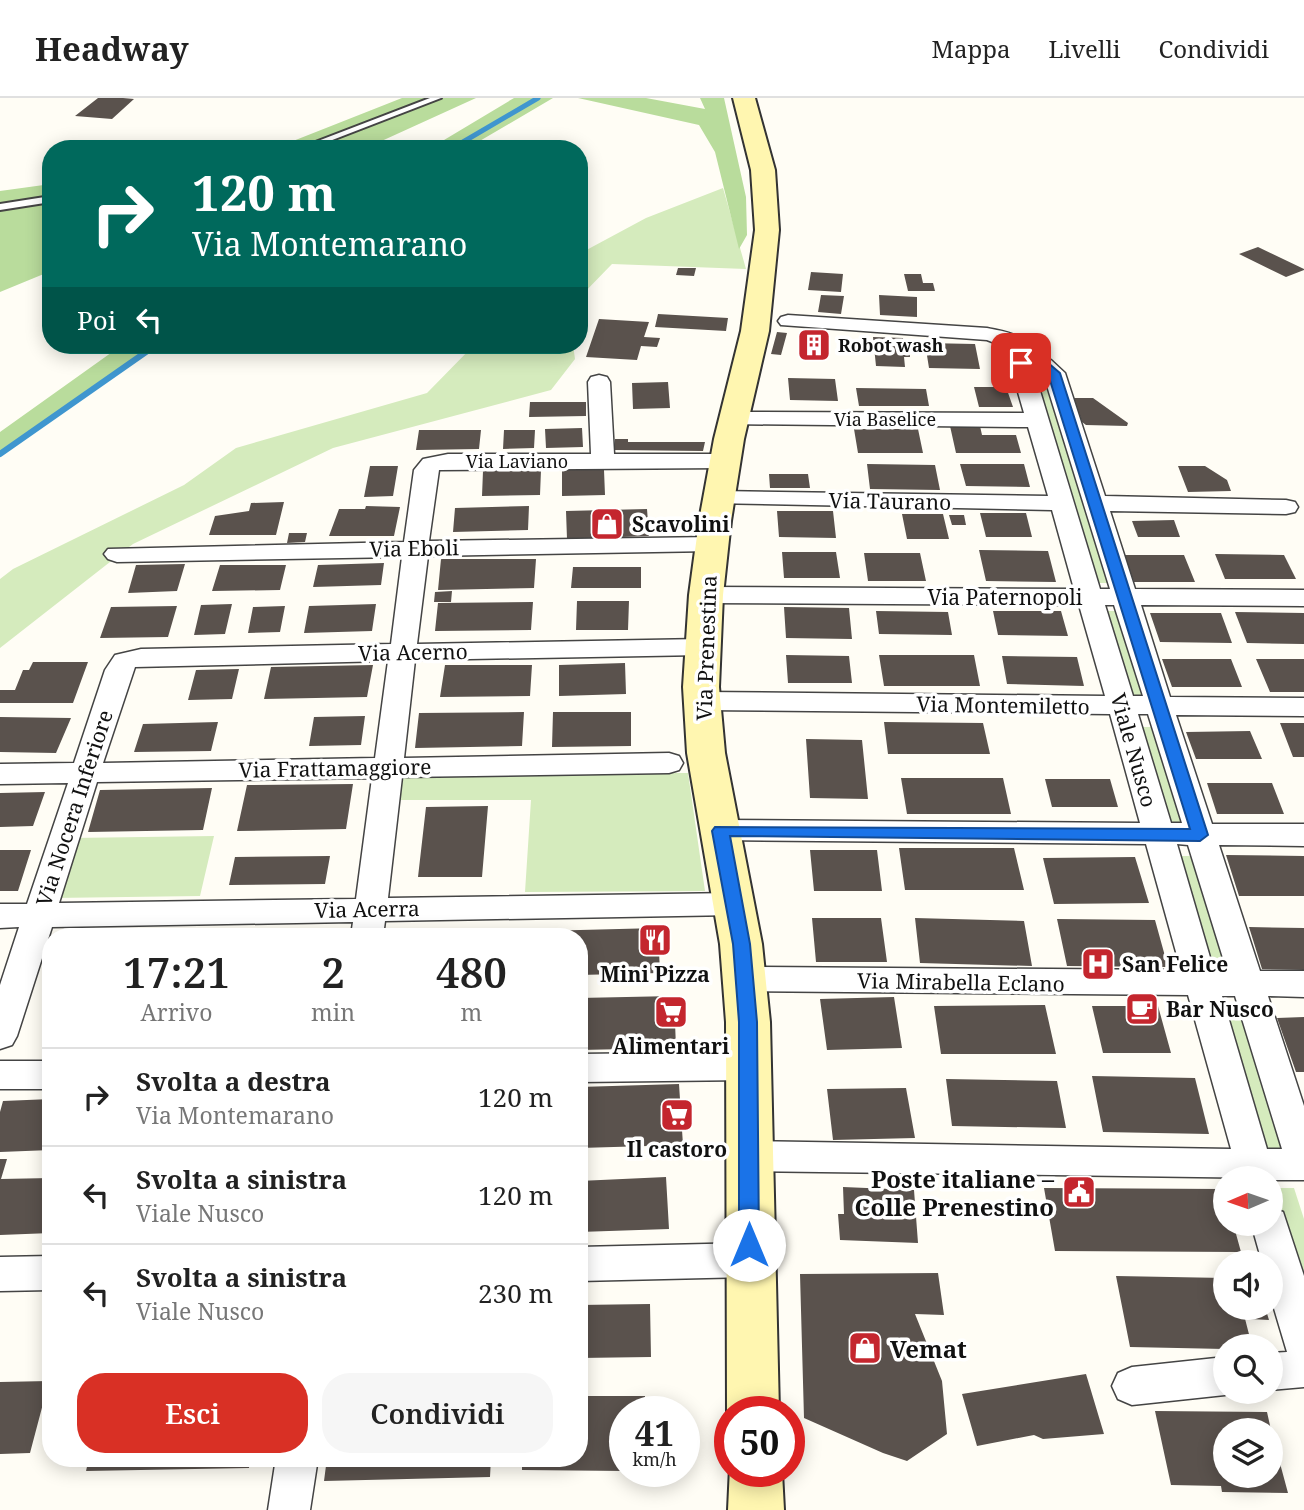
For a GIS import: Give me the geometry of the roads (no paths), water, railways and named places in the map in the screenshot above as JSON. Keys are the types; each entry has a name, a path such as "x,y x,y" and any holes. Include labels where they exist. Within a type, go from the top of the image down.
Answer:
{"main road":[{"name":"Via Prenestina","path":"744,98 763,170 767,223 757,316 725,461 712,544 702,647 702,701 706,753 745,979 749,1066 749,1260 753,1396"},
{"path":"755,1487 756,1510"}],"street":[{"path":"788,321 987,334 1014,351"},
{"name":"Viale Nusco","path":"1014,351 1122,706 1254,1166"},
{"name":"Viale Nusco","path":"1014,351 1054,373 1304,1163"},
{"path":"599,382 603,461"},
{"name":"Via Baselice","path":"734,419 1037,420"},
{"name":"Via Laviano","path":"416,548 425,474 431,464 447,461 725,461"},
{"name":"Via Taurano","path":"719,498 1061,503"},
{"path":"1096,503 1286,507"},
{"name":"Via Eboli","path":"117,554 712,544"},
{"path":"369,923 416,548"},
{"name":"Via Paternopoli","path":"706,595 1304,598"},
{"name":"Via Acerno","path":"125,661 141,657 702,647"},
{"name":"Via Nocera Inferiore","path":"0,1036 118,670 125,661"},
{"name":"Via Montemiletto","path":"702,701 1304,707"},
{"name":"Via Frattamaggiore","path":"0,774 669,763"},
{"path":"720,831 1304,835"},
{"name":"Via Acerra","path":"0,916 369,923 734,904"},
{"name":"Via Mirabella Eclano","path":"745,979 1304,984"},
{"path":"588,1068 749,1066"},
{"path":"0,1075 42,1075"},
{"path":"749,1156 1213,1170"},
{"path":"1283,1166 1304,1163"},
{"path":"1274,1236 1304,1346"},
{"path":"588,1264 749,1260"},
{"path":"0,1274 42,1273"},
{"path":"1283,1370 1304,1368"},
{"path":"1132,1386 1213,1377"},
{"path":"289,1510 296,1467"},
{"path":"740,1510 756,1510"}],"lane":[{"path":"324,140 437,98"},
{"path":"0,207 42,200"}],"waterway":[{"path":"466,140 538,98"},
{"path":"0,454 143,354"}],"place":[{"name":"Robot wash","path":"814,345"},
{"name":"Scavolini","path":"607,524"},
{"name":"Mini Pizza","path":"655,940"},
{"name":"San Felice","path":"1098,964"},
{"name":"Bar Nusco","path":"1142,1009"},
{"name":"Alimentari","path":"671,1012"},
{"name":"Il castoro","path":"677,1115"},
{"name":"Poste italiane – Colle Prenestino","path":"1079,1192"},
{"name":"Vemat","path":"865,1348"}]}
